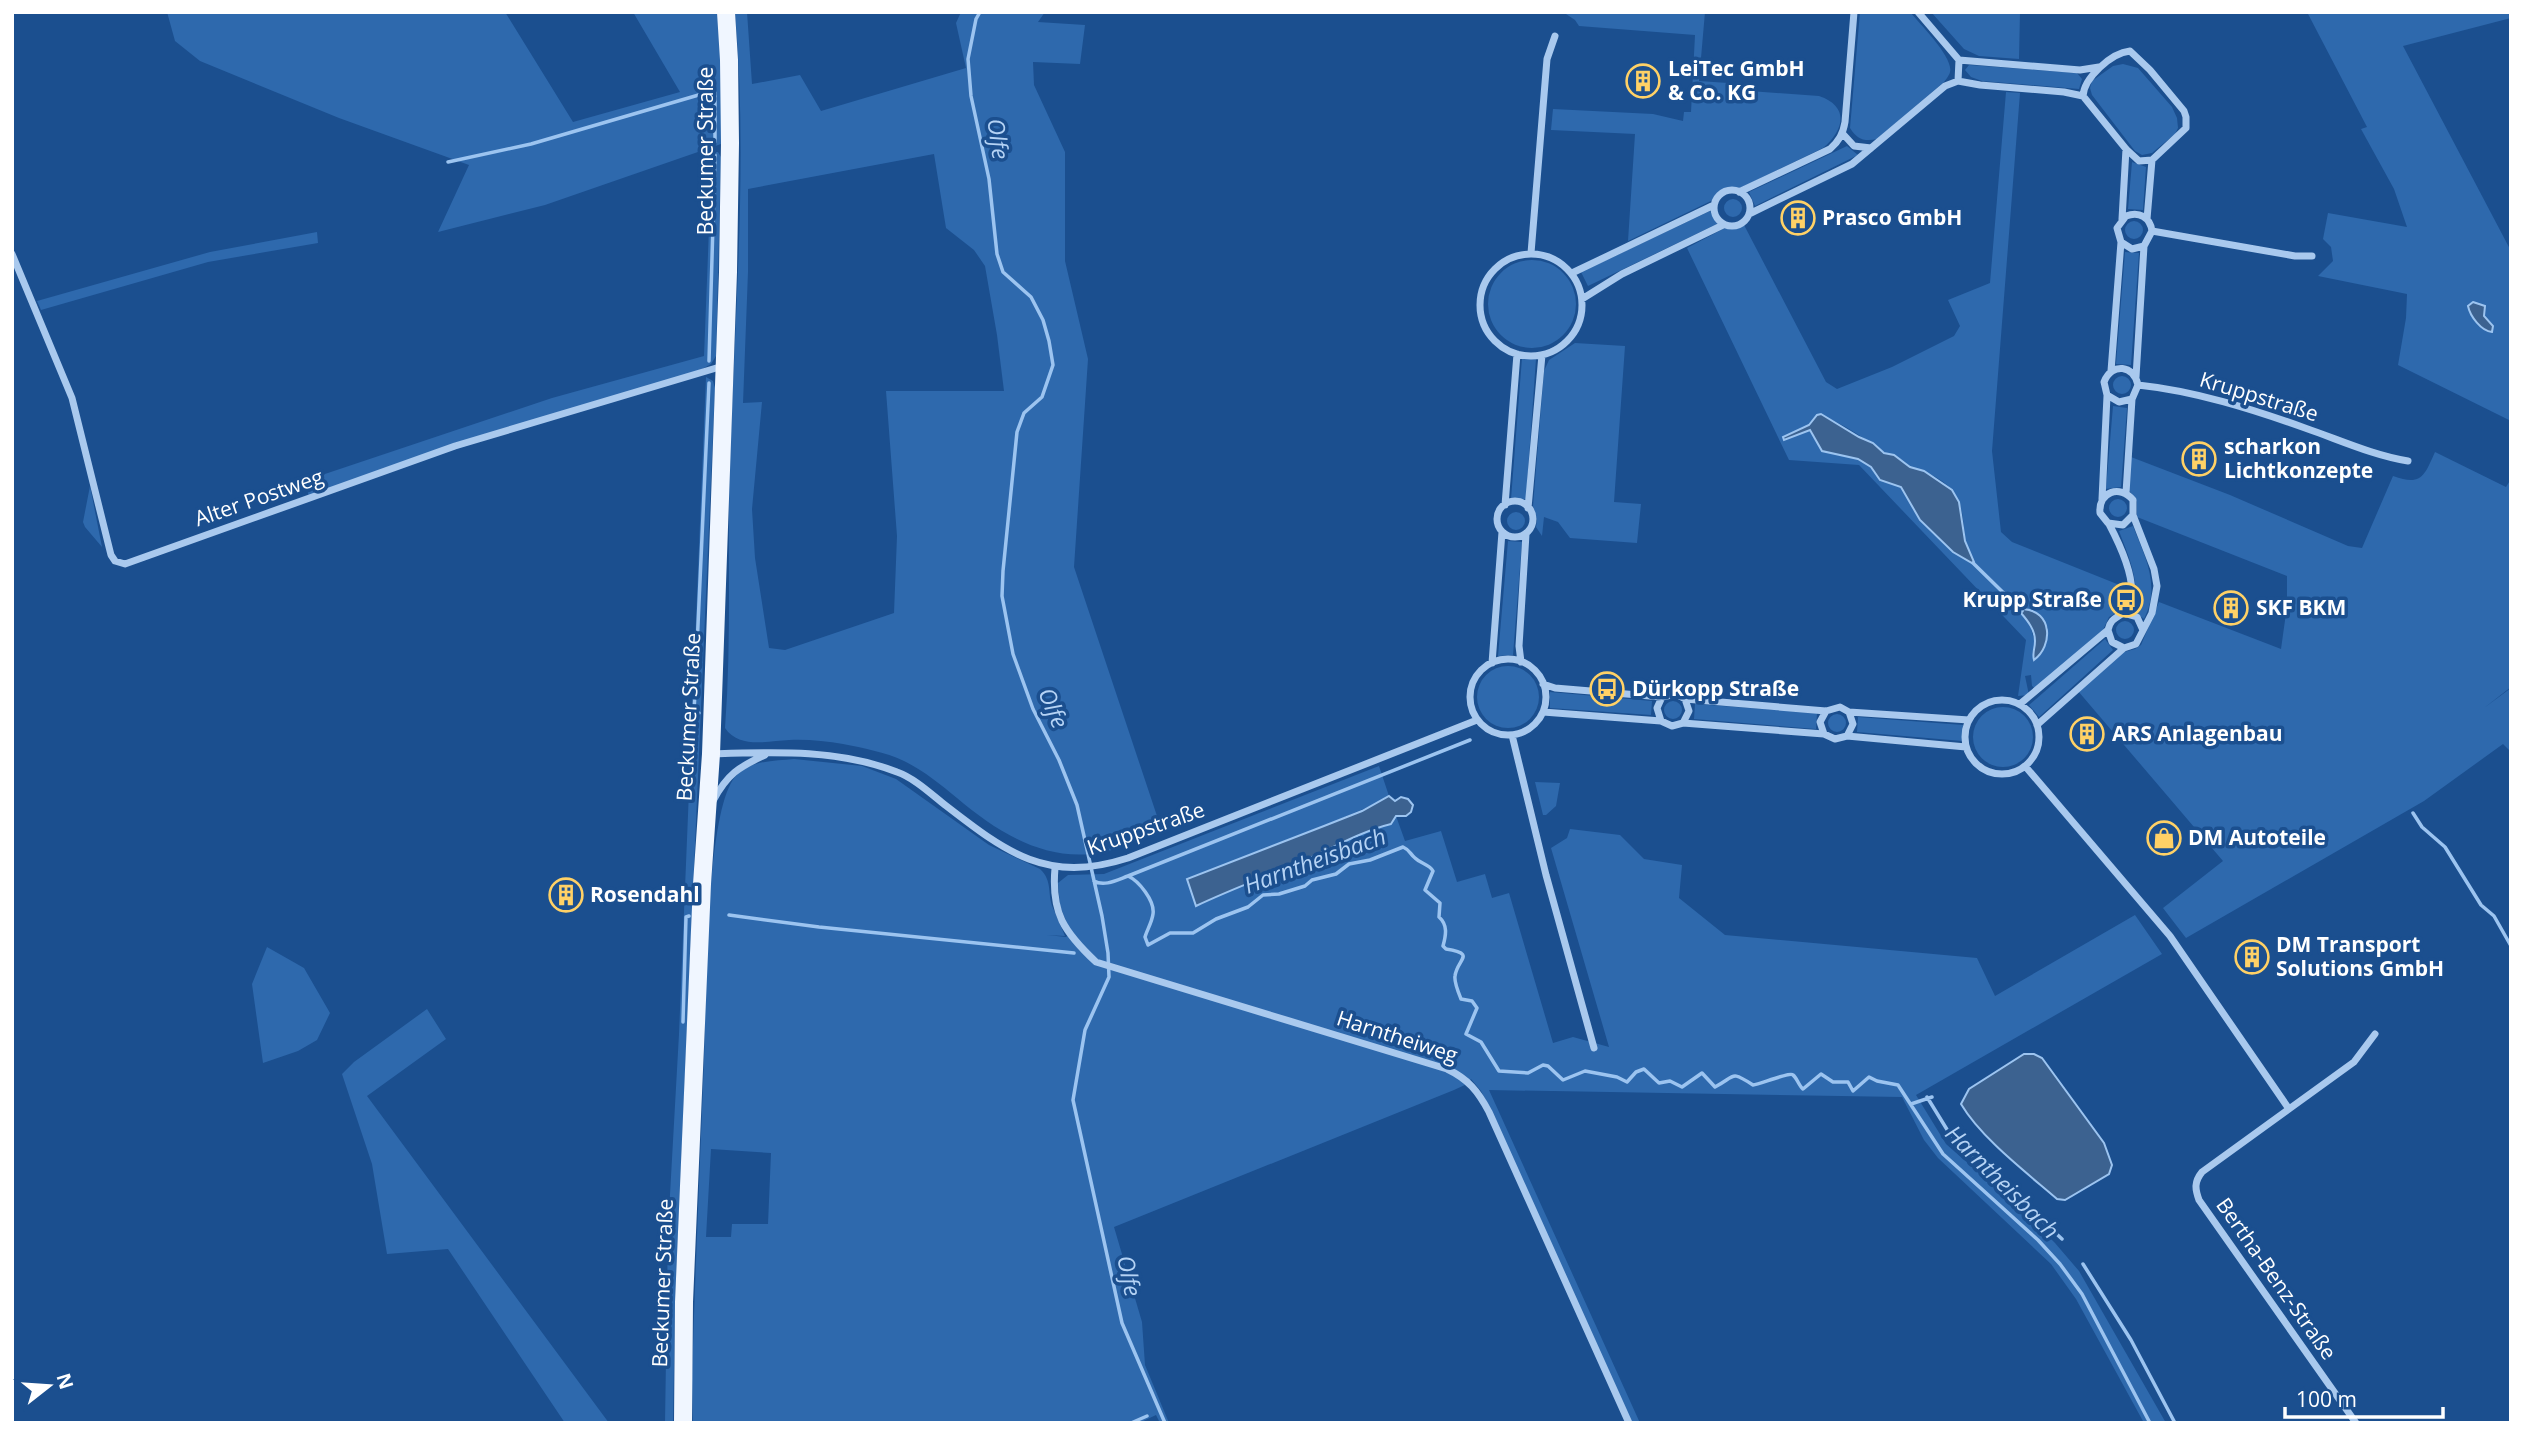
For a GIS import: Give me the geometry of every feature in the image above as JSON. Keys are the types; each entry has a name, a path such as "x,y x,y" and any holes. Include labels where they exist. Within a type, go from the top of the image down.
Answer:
{"main road":[{"name":"Beckumer Straße","path":"682,1423 684,1302 711,754 725,365 730,144 730,60 726,12"}],"street":[{"path":"1572,273 1714,205 1723,192 1738,192 1830,149 1843,134 1854,12"},
{"path":"1918,12 1959,60 1958,81"},
{"path":"1531,253 1547,60 1555,36"},
{"path":"1582,299 1622,274 1723,225 1741,224 1749,214 1852,164 1945,86 1958,81 2083,96 2126,149 2140,161 2152,160 2183,132 2186,117 2133,52 2123,52 2103,66 2087,81 2083,96"},
{"path":"1959,60 2080,70 2103,66"},
{"path":"1843,134 1854,146 1872,148"},
{"path":"2020,704 2108,630 2112,618 2123,613 2131,600 2132,583 2108,523 2100,513 2107,396 2104,382 2111,371 2120,242 2117,228 2122,219 2126,149"},
{"path":"2126,493 2132,399 2137,381 2144,246 2152,231 2147,219 2152,160"},
{"path":"1738,192 1748,200 1749,214"},
{"path":"1714,205 1716,217 1723,225"},
{"path":"2122,219 2136,214 2147,219"},
{"path":"2152,231 2295,256 2312,256"},
{"path":"2120,242 2132,249 2144,246"},
{"path":"1531,253 1558,261 1572,273 1582,299 1581,317 1572,336 1558,348 1542,355 1517,354 1499,345 1487,330 1481,312 1482,292 1490,275 1504,261 1531,253"},
{"name":"Alter Postweg","path":"12,254 72,398 111,555 115,561 125,564 455,446 725,365"},
{"path":"1517,354 1505,505 1498,515 1499,527 1503,532 1514,537 1526,534"},
{"path":"1528,508 1542,355"},
{"name":"Kruppstraße","path":"2111,371 2123,368 2137,381 2235,405 2382,456 2408,461"},
{"path":"2107,396 2119,402 2132,399"},
{"path":"2037,725 2124,648 2136,644 2152,612 2157,586 2154,569 2133,515 2133,500 2126,493 2114,491 2102,500"},
{"path":"1505,505 1517,502 1531,513 1532,524 1526,534 1519,646 1521,662"},
{"path":"2108,523 2123,524 2133,515"},
{"path":"1492,663 1503,532"},
{"path":"2123,613 2137,617 2142,628"},
{"path":"2108,630 2112,642 2124,648"},
{"path":"1507,659 1521,662 1538,675 1543,684 1546,699 1543,712 1531,728 1512,735 1486,729 1476,720 1472,711 1469,694 1473,681 1481,670 1492,663 1507,659"},
{"path":"1543,684 1555,688 1662,697 1676,694 1685,699 1826,710 1835,707 1849,712 1969,720"},
{"path":"1661,721 1657,708 1662,697"},
{"path":"1683,723 1689,711 1685,699"},
{"path":"1998,700 2020,704 2031,713 2037,725 2038,748 2025,766 2012,773 1998,774 1984,769 1973,760 1966,747 1965,734 1969,720 1987,703 1998,700"},
{"path":"1824,734 1820,722 1826,710"},
{"path":"1543,712 1661,721 1672,726 1683,723 1824,734 1835,740 1847,736 1966,747"},
{"path":"1847,736 1853,724 1849,712"},
{"name":"Kruppstraße","path":"711,754 822,755 864,760 900,773 991,841 1055,868 1080,869 1103,866 1277,801 1476,720"},
{"path":"1512,735 1546,875 1594,1048"},
{"path":"707,818 714,799 733,772 769,753"},
{"path":"2025,766 2170,936 2289,1109"},
{"name":"Harntheiweg","path":"1055,868 1056,907 1066,930 1097,962 1447,1069 1467,1080 1479,1093 1489,1112 1629,1423"},
{"name":"Bertha-Benz-Straße","path":"2356,1423 2199,1200 2195,1185 2202,1172 2354,1062 2375,1034"}],"shaded area":[{"path":"167,12 505,12 573,122 680,92 633,12 719,12 723,61 721,144 545,205 438,232 469,165 339,118 200,61 175,41"},
{"path":"735,12 747,12 752,84 800,75 821,111 966,68 956,23 961,12 1045,12 1038,22 1085,25 1080,64 1033,62 1034,85 1065,152 1065,261 1088,359 1074,567 1162,831 1100,853 1053,852 1002,831 925,773 897,758 823,741 746,741 731,735 725,728 730,458 740,179 739,68","holes":["934,154 946,228 974,250 985,266 1004,391 886,391 897,536 894,613 785,650 769,648 755,558 752,509 762,402 743,403 748,189"]},
{"path":"1563,12 1705,12 1699,81 1728,83 1736,90 1819,96 1836,106 1840,113 1839,127 1823,148 1740,188 1724,189 1713,200 1628,241 1635,134 1551,130 1553,109 1653,114 1683,121 1684,112 1691,112 1695,35 1579,26"},
{"path":"1860,12 1910,12 1935,41 1950,66 1950,73 1944,82 1877,139 1872,140 1861,139 1850,128"},
{"path":"1931,12 2020,12 2019,59 1979,56 1964,49"},
{"path":"2307,12 2511,12 2511,18 2403,46 2511,251 2511,423 2398,365 2407,294 2318,276 2333,261 2331,247 2323,239 2328,213 2407,227 2394,189 2361,129 2367,127","holes":["2473,302 2485,306 2484,316 2493,326 2484,330 2468,306"]},
{"path":"2123,64 2138,68 2172,107 2177,118 2178,128 2175,134 2152,153 2142,155 2135,151 2092,95 2092,81 2113,66"},
{"path":"1969,65 2077,73 2082,79 2079,89 1982,81 1971,77 1965,70"},
{"path":"2006,92 2020,93 1992,451 2001,532 2012,542 2127,588 2123,609 2109,617 2103,630 2036,689 2032,686 2031,675 2025,676 2029,695 2018,696 2026,640 1859,465 1789,460 1687,248 1725,228 1744,225 1826,382 1837,389 1892,367 1954,336 1960,326 1948,300 1990,283","holes":["1817,415 1842,425 1910,467 1945,483 1959,502 1968,552 1913,510 1904,488 1874,473 1871,467 1858,459 1822,451 1809,430 1784,440 1783,437 1810,425","2037,615 2048,628 2032,654 2035,644 2030,624"]},
{"path":"1847,146 1858,155 1755,206 1749,192"},
{"path":"712,152 718,152 721,157 716,356 711,364 697,372 309,496 304,481 552,398 704,356"},
{"path":"2132,162 2146,167 2143,210 2128,209"},
{"path":"1733,199 1739,202 1742,208 1739,214 1733,217 1727,214 1724,208 1727,202"},
{"path":"1710,211 1717,224 1588,286 1581,272"},
{"path":"2130,221 2138,221 2143,230 2141,237 2130,239 2125,234 2125,226"},
{"path":"317,232 318,243 208,262 41,310 37,301 210,252"},
{"path":"2125,252 2139,253 2131,365 2116,364"},
{"path":"1532,260 1557,267 1569,279 1576,304 1569,329 1557,341 1532,348 1507,341 1495,329 1488,304 1495,279 1507,267"},
{"path":"2473,302 2485,306 2484,316 2493,326 2492,332 2480,326 2474,318 2468,306"},
{"path":"1575,343 1625,346 1614,502 1641,504 1637,543 1570,538 1558,522 1544,517 1542,536 1536,527 1533,506 1544,371 1549,360"},
{"path":"1522,358 1536,359 1526,499 1511,499"},
{"path":"2122,376 2128,379 2131,385 2128,391 2122,394 2116,391 2113,385 2116,379"},
{"path":"706,377 713,381 715,388 675,1302 673,1423 665,1423 668,1230 679,1034"},
{"path":"2113,406 2127,408 2121,487 2106,489"},
{"path":"1821,414 1873,443 1884,453 1894,455 1910,467 1924,471 1952,490 1959,502 1965,541 1974,562 1953,552 1920,520 1901,487 1880,480 1871,467 1858,459 1822,451 1810,430 1784,440 1783,437 1809,425"},
{"path":"2435,452 2506,487 2511,479 2511,687 2484,708 2511,688 2511,752 2503,744 2424,801 2186,938 2163,908 2223,861 2078,691 2124,652 2141,645 2159,602 2281,649 2287,606 2287,576 2137,517 2137,502 2129,490 2131,457 2230,495 2348,546 2362,548 2393,476 2410,480 2420,477 2428,468"},
{"path":"90,486 102,547 83,522"},
{"path":"2118,499 2124,502 2127,508 2124,514 2118,517 2112,514 2109,508 2112,502"},
{"path":"1516,512 1522,515 1525,521 1522,527 1516,530 1510,527 1507,521 1510,515"},
{"path":"2133,526 2146,560 2151,583 2149,607 2144,619 2133,611 2135,580 2119,531"},
{"path":"1508,541 1522,542 1513,655 1498,656"},
{"path":"2023,609 2040,616 2047,630 2045,646 2034,660 2035,637 2021,613"},
{"path":"2125,621 2131,624 2134,630 2131,636 2125,639 2119,636 2116,630 2119,624"},
{"path":"2105,639 2113,650 2039,717 2029,705"},
{"path":"1508,666 1520,668 1530,675 1537,685 1537,709 1530,719 1520,726 1508,728 1496,726 1486,719 1479,709 1477,697 1479,685 1486,675 1496,668"},
{"path":"1550,692 1652,701 1651,715 1550,708"},
{"path":"1673,701 1679,704 1682,710 1679,716 1673,719 1667,716 1664,710 1667,704"},
{"path":"1695,704 1817,713 1816,729 1694,719"},
{"path":"2003,707 2020,712 2028,720 2033,737 2028,754 2020,762 2003,767 1986,762 1978,754 1973,737 1978,720 1986,712"},
{"path":"1837,714 1843,717 1846,723 1843,729 1837,732 1831,729 1828,723 1831,717"},
{"path":"1858,717 1963,725 1962,741 1857,732"},
{"path":"794,759 862,766 896,779 989,845 1040,869 1047,878 1051,903 1065,936 1047,935 1066,937 1071,933 1060,906 1058,883 1068,875 1104,874 1379,766 1389,796 1384,800 1187,879 1196,905 1335,847 1368,830 1391,824 1396,816 1405,841 1441,831 1457,882 1485,874 1492,898 1509,893 1553,1043 1573,1037 1609,1047 1551,848 1567,838 1570,829 1620,835 1644,859 1682,865 1679,898 1725,935 1977,958 1995,996 2135,915 2162,954 1916,1095 1946,1144 2026,1214 2079,1271 2166,1423 2144,1423 2076,1299 2051,1264 1938,1158 1924,1140 1902,1097 1489,1090 1640,1423 1632,1423 1491,1110 1471,1079 1454,1090 1114,1227 1142,1322 1145,1365 1169,1423 1160,1423 1156,1415 1139,1423 693,1423 692,1379 707,956 718,829 725,797 741,771 755,764","holes":["711,1149 771,1153 768,1224 732,1224 731,1237 706,1237"]},
{"path":"1535,782 1560,783 1556,806 1546,815 1543,815"},
{"path":"1389,796 1395,801 1401,797 1408,799 1413,805 1411,812 1406,816 1396,816 1391,824 1361,834 1196,906 1187,879 1362,811"},
{"path":"267,947 304,968 330,1013 317,1040 298,1051 263,1063 252,984"},
{"path":"427,1009 446,1039 367,1096 609,1423 565,1423 448,1249 387,1254 372,1164 342,1074 354,1062"},
{"path":"2024,1054 2034,1054 2042,1058 2104,1143 2112,1165 2109,1174 2065,1200 2057,1199 2005,1154 1980,1130 1961,1104 1969,1089"}],"waterway":[{"name":"Olfe","path":"980,12 976,19 968,59 971,96 989,179 997,254 1003,272 1031,297 1043,320 1053,365 1042,397 1024,413 1017,432 1002,596 1013,654 1033,709 1059,760 1077,805 1102,916 1109,977 1085,1030 1073,1100 1122,1323 1165,1423"},
{"path":"448,162 531,144 702,94 715,93 715,142"},
{"path":"709,361 715,155"},
{"path":"699,713 694,713 709,383"},
{"path":"1973,563 2022,611"},
{"path":"1128,876 1470,740"},
{"path":"2413,813 2422,827 2445,847 2481,905 2494,916 2511,946"},
{"name":"Harntheisbach","path":"1094,881 1106,883 1128,876 1141,887 1153,909 1145,937 1148,945 1170,933 1193,933 1216,919 1248,907 1263,895 1279,894 1305,886 1312,880 1336,874 1349,864 1370,860 1403,847 1433,871 1425,890 1440,903 1439,917 1446,930 1443,946 1463,955 1455,976 1461,999 1472,1001 1477,1008 1466,1034 1481,1042 1499,1071 1528,1073 1543,1065 1548,1066 1563,1080 1585,1071 1617,1077 1627,1082 1636,1072 1644,1069 1659,1083 1670,1081 1682,1087 1702,1073 1715,1087 1733,1076 1753,1085 1793,1075 1803,1089 1821,1074 1833,1082 1848,1082 1853,1091 1869,1077 1898,1085 1943,1154 2038,1240 2060,1264 2082,1294 2150,1423"},
{"path":"729,915 1074,953"},
{"path":"683,1022 686,917 689,916"},
{"path":"1927,1097 1951,1136 2062,1239"},
{"path":"1911,1104 1932,1097"},
{"path":"2083,1264 2131,1340 2175,1423"},
{"path":"1131,1423 1147,1416"}],"place":[{"name":"LeiTec GmbH & Co. KG","path":"1643,81"},
{"name":"Prasco GmbH","path":"1798,218"},
{"name":"scharkon Lichtkonzepte","path":"2199,459"},
{"name":"Krupp Straße","path":"2126,600"},
{"name":"SKF BKM","path":"2231,608"},
{"name":"Dürkopp Straße","path":"1607,689"},
{"name":"ARS Anlagenbau","path":"2087,734"},
{"name":"DM Autoteile","path":"2164,838"},
{"name":"Rosendahl","path":"566,895"},
{"name":"DM Transport Solutions GmbH","path":"2252,957"}]}
